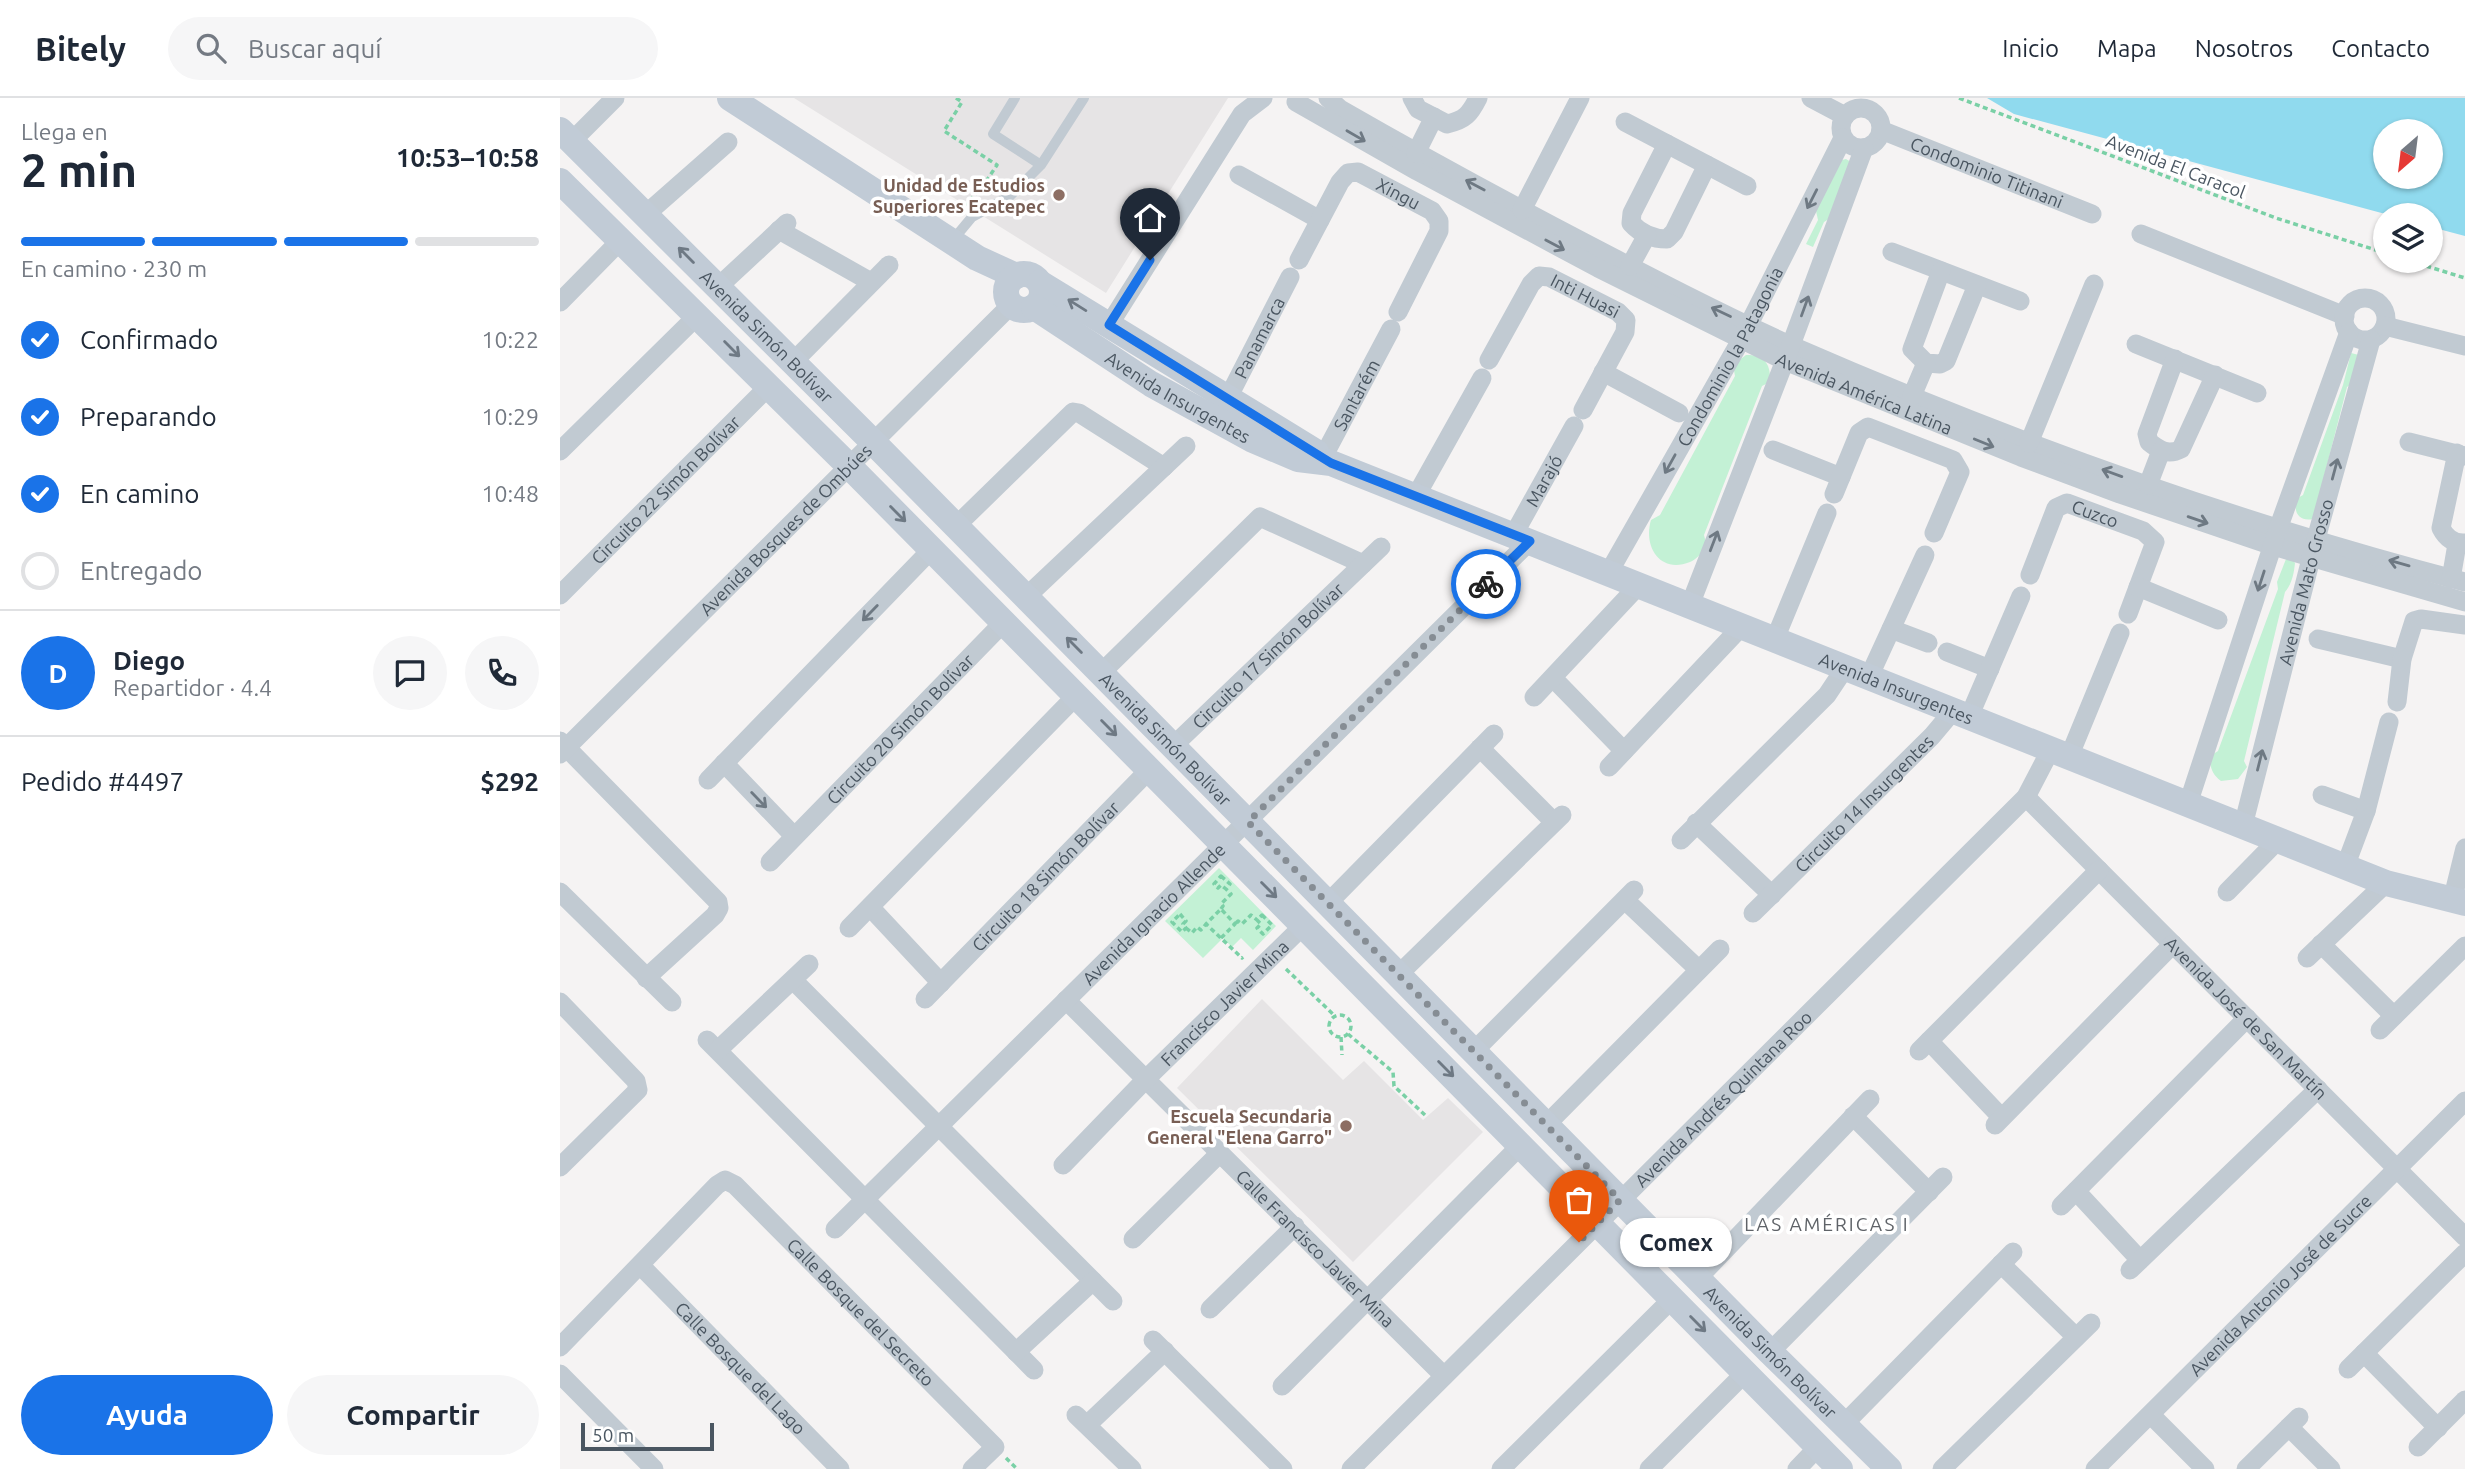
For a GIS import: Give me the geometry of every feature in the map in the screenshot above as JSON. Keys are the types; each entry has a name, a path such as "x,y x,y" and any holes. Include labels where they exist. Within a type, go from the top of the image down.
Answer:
{"main road":[{"name":"Avenida Insurgentes","path":"730,98 977,258 1151,384 1253,440 1298,459 1325,460"},
{"name":"Avenida Simón Bolívar","path":"566,136 873,442 1473,1052 1889,1469"},
{"name":"Avenida Simón Bolívar","path":"560,181 932,549 1840,1469"},
{"name":"Avenida Insurgentes","path":"1022,292 1109,325 1325,460 2386,883 2458,902"},
{"path":"1411,1033 1434,1012"}],"street":[{"path":"566,136 615,98"},
{"path":"1109,325 1242,114 1263,98"},
{"name":"Avenida América Latina","path":"1269,98 1281,104 1299,100 1416,162 1598,268 1744,332 1919,416 2120,494 2313,548 2465,602"},
{"name":"Avenida América Latina","path":"1328,98 1416,162 1522,210 1630,266 1744,332"},
{"path":"1412,98 1418,108 1447,124 1459,121 1469,114 1478,98"},
{"path":"1522,210 1580,98"},
{"path":"1811,98 1845,116 1852,110 1868,110 1880,121 1881,130 1872,145 1856,148 1843,138"},
{"name":"Condominio la Patagonia","path":"1609,572 1744,332 1843,138 1841,131 1845,116"},
{"path":"1404,196 1434,117"},
{"path":"1625,122 1747,186"},
{"name":"Condominio Titinani","path":"1881,130 2092,214"},
{"path":"645,215 728,142"},
{"path":"1667,144 1632,213 1631,223 1647,235 1656,239 1667,239 1674,232 1707,165"},
{"path":"1690,605 1864,148"},
{"name":"Xingu","path":"1295,268 1340,182 1348,173 1358,172 1404,196 1432,211 1439,221 1440,231 1394,321"},
{"path":"1239,174 1320,219"},
{"path":"718,287 784,226 871,282"},
{"path":"2141,234 2347,324 2359,339 2378,333 2465,346"},
{"path":"1630,266 1647,235"},
{"path":"560,302 621,240"},
{"path":"1892,252 2020,302"},
{"path":"793,362 889,265"},
{"name":"Panamarca","path":"1228,398 1295,268"},
{"path":"1583,295 1598,268"},
{"path":"1941,271 1912,349 1926,363 1940,364 1946,361 1977,285"},
{"name":"Inti Huasi","path":"1416,496 1531,284 1539,276 1549,277 1618,312 1626,320 1625,332 1578,418"},
{"path":"2029,443 2094,284"},
{"name":"Avenida Bosques de Ombúes","path":"562,747 1022,292"},
{"path":"2347,324 2348,307 2356,300 2366,298 2383,307 2386,317 2378,333"},
{"path":"560,451 698,315"},
{"name":"Santarém","path":"1325,460 1394,321"},
{"name":"Avenida Mato Grosso","path":"2188,804 2347,324"},
{"name":"Avenida Mato Grosso","path":"2243,826 2313,548 2378,333"},
{"path":"2136,344 2257,393"},
{"name":"Avenida América Latina","path":"1788,353 1912,396 2029,443 2148,485 2275,537"},
{"path":"2175,359 2147,434 2149,442 2161,451 2175,453 2181,449 2215,375"},
{"path":"1912,396 1926,363"},
{"path":"1603,372 1679,414"},
{"name":"Circuito 22 Simón Bolívar","path":"560,594 769,386"},
{"path":"956,526 1073,412 1079,413 1164,467"},
{"path":"1908,442 1919,416"},
{"name":"Marajó","path":"1522,538 1578,418"},
{"path":"1776,639 1859,433 1868,427 1953,460 1960,472 1934,534"},
{"path":"2409,442 2461,454 2441,528 2444,535 2461,544 2458,580"},
{"path":"1026,597 1186,446"},
{"path":"1773,450 1834,495"},
{"path":"2148,485 2161,451"},
{"path":"2113,519 2120,494"},
{"name":"Cuzco","path":"2029,575 2056,508 2067,503 2113,519 2143,531 2155,542 2128,614"},
{"name":"Circuito 17 Simón Bolívar","path":"1101,673 1260,517 1363,564"},
{"name":"Avenida Ignacio Allende","path":"835,1229 1248,822 1522,538"},
{"name":"Circuito 17 Simón Bolívar","path":"1173,746 1381,547"},
{"name":"Avenida América Latina","path":"2313,548 2458,580"},
{"path":"708,780 932,549"},
{"path":"1681,840 1827,695 1857,673 1891,629 1924,555"},
{"path":"1534,697 1639,585"},
{"path":"2138,587 2218,620"},
{"name":"Circuito 14 Insurgentes","path":"1753,913 1932,736 1961,714 1990,669 2021,596"},
{"path":"2397,702 2402,659 2414,621 2421,619 2465,625"},
{"name":"Circuito 20 Simón Bolívar","path":"770,862 1004,622"},
{"path":"1609,767 1742,626"},
{"path":"1891,629 1928,643"},
{"name":"Avenida Andrés Quintana Roo","path":"1351,1469 2026,797 2060,753 2120,633"},
{"path":"2318,639 2402,659"},
{"path":"1947,652 1990,669"},
{"path":"1553,678 1624,751"},
{"path":"849,928 1077,695"},
{"path":"2345,867 2366,811 2389,722"},
{"path":"1328,904 1487,741 1558,818 1398,975"},
{"path":"562,747 718,902 719,908 715,915 646,978"},
{"path":"724,763 794,836"},
{"name":"Circuito 18 Simón Bolívar","path":"925,999 1150,769"},
{"path":"2322,795 2366,811"},
{"name":"Avenida José de San Martín","path":"2026,797 2465,1237"},
{"path":"1696,823 1772,895"},
{"path":"2227,892 2278,840"},
{"path":"2458,902 2465,848"},
{"path":"2099,870 1924,1046 1998,1121 2173,944"},
{"path":"2386,883 2314,951 2394,1016"},
{"path":"560,892 672,1002"},
{"path":"1473,1052 1630,895 1699,970"},
{"path":"870,906 941,983"},
{"name":"Francisco Javier Mina","path":"1063,1165 1145,1080 1304,925"},
{"path":"2380,1030 2465,946"},
{"path":"1546,1125 1720,948"},
{"path":"809,964 793,981 713,1045 1034,1370"},
{"path":"793,981 1113,1301"},
{"name":"Calle Francisco Javier Mina","path":"1066,1000 1369,1299 1444,1377"},
{"path":"560,1002 636,1081 638,1090 560,1167"},
{"path":"2061,1206 2247,1018"},
{"path":"2076,1191 2135,1265 2318,1089"},
{"path":"1698,1278 1870,1099"},
{"name":"Avenida Antonio José de Sucre","path":"2095,1469 2465,1101"},
{"path":"1853,1116 1929,1192"},
{"path":"1282,1386 1521,1145"},
{"path":"1133,1239 1220,1153"},
{"path":"1770,1352 1943,1177"},
{"name":"Calle Bosque del Secreto","path":"640,1265 717,1185 725,1180 735,1185 995,1447 972,1469"},
{"path":"1210,1309 1295,1226"},
{"path":"2348,1369 2465,1252"},
{"path":"1844,1424 2007,1258 2076,1337"},
{"path":"560,1347 640,1265"},
{"name":"Calle Bosque del Lago","path":"640,1265 840,1469"},
{"path":"1016,1352 1093,1282"},
{"path":"1501,1469 1672,1299"},
{"path":"1942,1469 2091,1323"},
{"path":"1132,1469 1082,1420 1159,1346 1283,1469"},
{"path":"2364,1353 2438,1427"},
{"path":"1649,1469 1746,1372"},
{"path":"560,1374 654,1469"},
{"path":"2418,1447 2465,1400"},
{"path":"2151,1415 2205,1469"},
{"path":"2246,1469 2294,1422 2331,1469"},
{"path":"1797,1469 1818,1447"}],"lane":[{"path":"1015,98 993,134 1041,165"},
{"path":"952,242 972,217 1009,197 1041,165 1083,98"}],"path":[{"path":"956,98 963,100 944,131 997,164 987,180 961,209 972,217"},
{"name":"Avenida El Caracol","path":"1959,98 2276,218 2373,249"},
{"path":"2443,271 2465,278"},
{"path":"1186,928 1182,932 1172,922 1180,914 1186,921 1182,924 1192,933 1197,927 1201,930 1231,894 1221,885 1219,888 1214,884 1221,876 1230,884 1226,889"},
{"path":"1221,909 1236,923"},
{"path":"1221,938 1238,921 1242,924 1251,915 1261,924 1257,928 1263,934 1272,925 1262,915 1257,920"},
{"path":"1206,924 1242,958 1258,942 1335,1016"},
{"path":"1342,1014 1351,1021 1348,1034 1341,1037 1334,1035 1330,1029 1330,1021 1335,1016 1342,1014"},
{"path":"1348,1034 1393,1072 1394,1086 1425,1115"},
{"path":"1341,1037 1342,1055"}],"shaded area":[{"name":"Unidad de Estudios Superiores Ecatepec","path":"794,98 1228,98 1106,293"},
{"name":"Escuela Secundaria General \"Elena Garro\"","path":"1262,999 1343,1080 1364,1061 1423,1120 1448,1098 1483,1132 1353,1262 1177,1088"}],"green space":[{"path":"1842,160 1851,162 1832,217 1824,222 1813,247 1806,244 1818,220 1816,211"},
{"path":"2351,353 2359,355 2351,384 2347,387 2318,500 2317,518 2303,518 2297,513 2296,499 2303,495 2343,385"},
{"path":"1746,355 1766,362 1770,382 1762,386 1704,535 1707,547 1692,561 1679,565 1662,561 1652,548 1649,530 1651,520 1660,515 1735,376 1733,365"},
{"path":"2286,559 2292,559 2295,563 2294,571 2285,592 2244,761 2247,767 2238,779 2221,781 2212,770 2210,756 2218,751 2278,589 2277,582"},
{"path":"1219,868 1276,926 1253,950 1241,938 1232,947 1223,938 1203,958 1165,921"}],"water":[{"path":"1987,98 2465,98 2465,236 2443,230 2443,203 2373,203 2373,211 2014,114"}],"way so far":[{"path":"1486,584 1248,822 1620,1200 1579,1242"}],"place":[{"name":"Unidad de Estudios Superiores Ecatepec","path":"1059,195"},
{"name":"Escuela Secundaria General \"Elena Garro\"","path":"1346,1126"},
{"name":"Comex","path":"1579,1242"}],"district":[{"name":"LAS AMÉRICAS I","path":"1827,1224"}],"route":[{"path":"1150,260 1109,325 1324,456 1331,463 1530,541 1486,584"}]}
